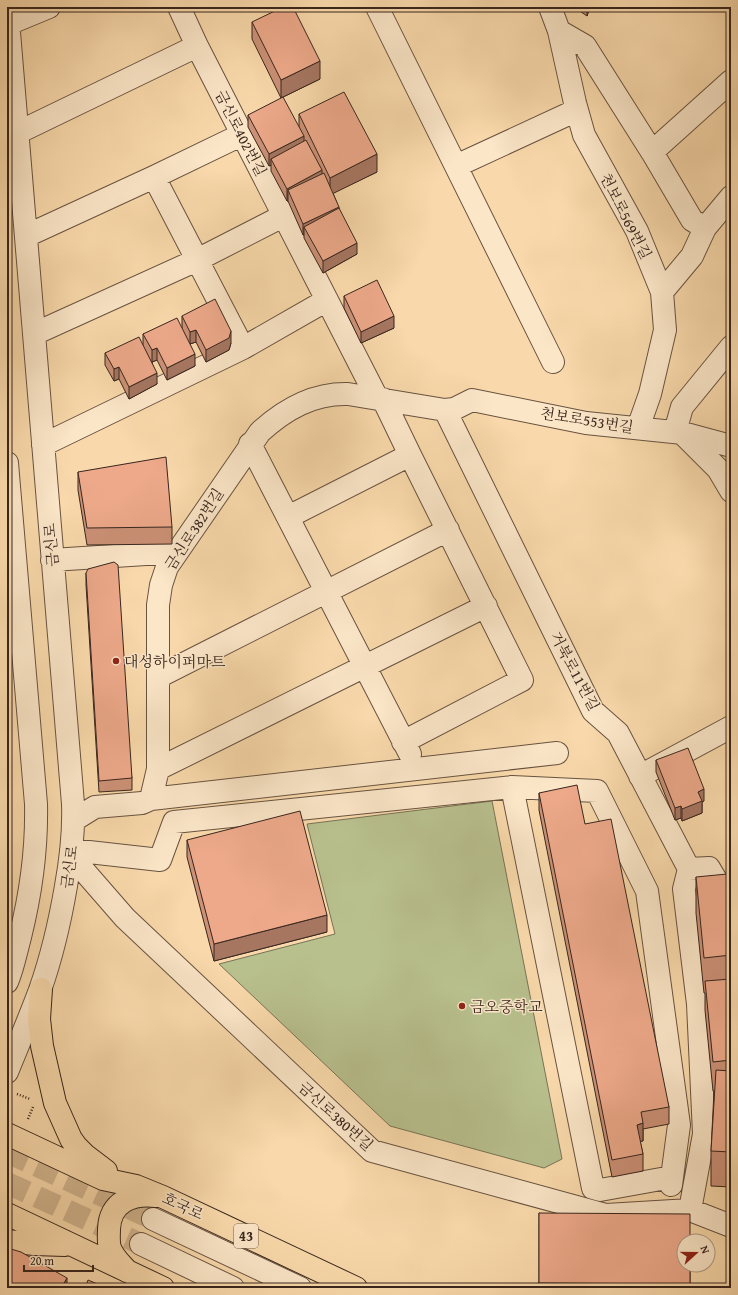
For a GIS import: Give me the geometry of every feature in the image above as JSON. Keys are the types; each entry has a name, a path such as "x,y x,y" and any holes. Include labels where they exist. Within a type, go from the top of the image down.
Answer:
{"main road":[{"path":"41,989 39,1019 42,1046 55,1103 71,1139 85,1155 99,1166 136,1186"},
{"name":"호국로","path":"7,1134 103,1179 136,1186 163,1197 356,1288"},
{"path":"128,1271 118,1261 110,1248 109,1225 113,1214 119,1205 136,1196 163,1197"},
{"path":"7,1214 163,1288"},
{"path":"7,1241 34,1244 72,1245"}],"street":[{"path":"8,16 49,7"},
{"name":"금신로402번길","path":"179,7 197,46 283,216 410,455 522,680 403,742"},
{"path":"377,7 553,362"},
{"name":"천보로569번길","path":"550,7 559,31 584,135 637,231 662,292 665,330 650,394 638,428"},
{"name":"금신로","path":"7,1072 41,989 62,915 74,820 8,16"},
{"path":"559,31 585,46 652,152 692,220 705,228"},
{"path":"17,134 197,46"},
{"path":"652,152 731,81"},
{"path":"456,166 577,110"},
{"path":"26,236 242,135"},
{"path":"154,177 243,348"},
{"path":"662,292 692,256 705,228 731,197"},
{"path":"34,334 197,260 283,216"},
{"path":"43,445 243,348 327,300"},
{"path":"731,347 682,407 679,433 718,470 731,491"},
{"name":"금신로382번길","path":"151,799 158,769 158,605 161,585 167,567 250,444 272,421 297,404 322,396 348,394 445,410"},
{"name":"천보로553번길","path":"445,410 454,409 472,400 586,423 679,433 731,446"},
{"name":"거북로11번길","path":"445,410 593,711 618,733 689,869"},
{"path":"250,444 417,769"},
{"path":"288,517 410,455"},
{"path":"7,463 37,828 33,870 27,907 18,946 7,982"},
{"path":"158,677 448,530"},
{"path":"52,560 177,552"},
{"path":"158,769 486,606"},
{"path":"640,776 731,727"},
{"path":"74,820 95,807 142,803 151,799 557,753"},
{"path":"71,853 160,860 174,822 512,787 596,791 648,891 679,1125 671,1181 600,1190 593,1188 512,787"},
{"name":"금신로380번길","path":"71,853 125,918 372,1151 606,1216 690,1210 731,1226"},
{"path":"690,1210 704,1134 698,1004 684,889 689,869 709,868 731,905"},
{"name":"호국로","path":"153,1219 300,1288"},
{"path":"141,1244 233,1288"}],"green space":[{"path":"492,801 562,1159 544,1168 390,1126 219,964 335,934 307,824"}],"building":[{"path":"283,7 293,7 320,61 281,80 252,22"},
{"path":"344,92 377,154 330,178 299,114"},
{"path":"283,97 304,136 269,154 248,115"},
{"path":"306,140 322,170 287,189 271,159"},
{"path":"324,173 339,207 303,224 288,190"},
{"path":"339,208 357,243 323,261 304,227"},
{"path":"377,280 394,316 361,332 344,296"},
{"path":"215,299 231,331 229,338 206,350 196,330 190,332 182,316"},
{"path":"177,318 195,354 167,368 157,348 152,350 143,334"},
{"path":"139,337 157,373 129,387 119,367 114,369 105,353"},
{"path":"166,457 172,527 87,528 78,472"},
{"path":"114,562 118,565 132,778 99,781 86,573 88,569"},
{"path":"688,748 704,789 698,792 702,801 682,809 681,806 675,808 656,760"},
{"path":"577,785 585,824 611,819 669,1107 641,1112 643,1123 637,1125 643,1154 612,1160 539,793"},
{"path":"300,811 327,915 214,944 187,840"},
{"path":"727,874 731,919 731,955 704,958 696,877"},
{"path":"731,979 731,1060 713,1062 705,981"},
{"path":"716,1070 731,1071 731,1152 711,1151"},
{"path":"539,1213 690,1214 690,1233 676,1233 676,1273 690,1273 690,1284 539,1283"},
{"path":"7,1249 21,1252 67,1278 61,1288 7,1288"},
{"path":"88,1280 107,1288 85,1288"}],"tunnel":[{"path":"7,1152 153,1219"},
{"path":"7,1183 141,1244"}],"place":[{"name":"대성하이퍼마트","path":"116,661"},
{"name":"금오중학교","path":"462,1006"}]}
